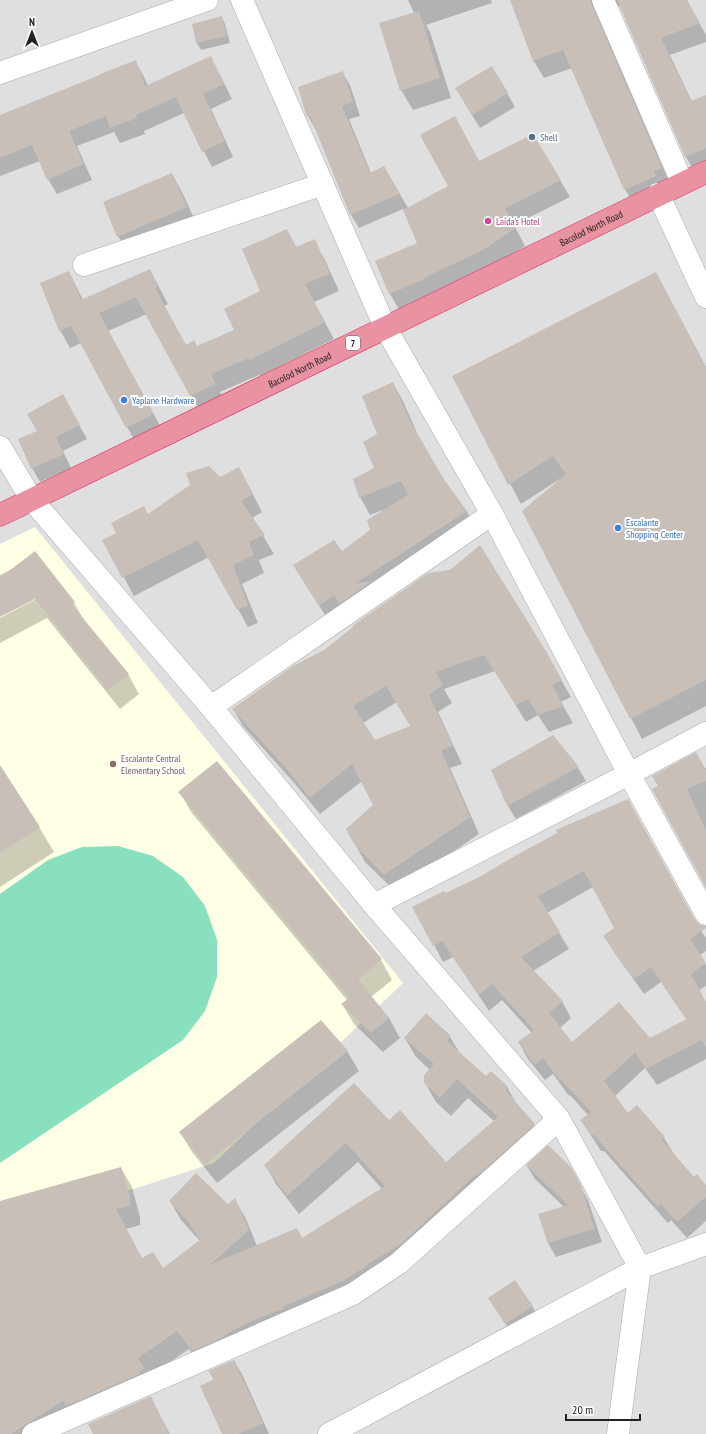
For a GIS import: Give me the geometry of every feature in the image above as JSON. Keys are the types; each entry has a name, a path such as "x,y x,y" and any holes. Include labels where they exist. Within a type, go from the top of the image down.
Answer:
{"highway":[{"name":"Bacolod North Road","path":"0,514 32,500 682,182 706,172"}],"street":[{"path":"0,73 207,0"},
{"path":"242,0 385,327 492,514 629,774 706,914"},
{"path":"603,0 682,182"},
{"path":"84,265 323,184"},
{"path":"658,194 706,297"},
{"path":"0,447 32,500 211,706 374,905 559,1119 640,1268 618,1434"},
{"path":"211,706 492,514"},
{"path":"374,905 706,733"},
{"path":"33,1434 353,1294 399,1263 559,1119"},
{"path":"329,1434 640,1268 706,1244"}],"shaded area":[{"path":"0,0 706,0 706,1434 0,1434"},
{"name":"Escalante Central Elementary School","path":"35,527 403,983 214,1163 0,1232 0,544"}],"green space":[{"path":"118,846 153,856 183,877 205,906 217,940 217,977 205,1011 183,1040 0,1163 0,894 48,860 82,847"}],"building":[{"path":"510,0 591,0 662,168 654,171 656,176 624,190 563,50 533,61"},
{"path":"617,0 687,0 700,23 661,38 691,101 706,95 706,148 685,157"},
{"path":"419,11 440,78 400,91 379,23"},
{"path":"222,16 227,36 196,43 192,24"},
{"path":"211,56 224,84 203,94 225,141 202,152 176,97 136,115 137,118 110,128 106,116 69,131 84,164 47,180 32,145 0,158 0,115 136,60 145,86"},
{"path":"492,66 508,93 472,115 455,88"},
{"path":"343,71 353,102 342,106 370,173 384,166 400,194 350,215 310,116 307,117 298,87"},
{"path":"455,116 479,161 533,134 561,180 505,208 516,228 483,250 424,278 425,279 389,294 375,261 417,243 403,210 448,186 420,135"},
{"path":"172,173 187,207 117,237 103,202"},
{"path":"287,229 296,247 315,239 330,274 305,284 325,322 249,360 249,358 211,374 216,384 190,396 136,297 99,313 154,414 126,428 71,326 59,331 40,283 69,271 81,300 150,269 158,287 155,288 186,345 194,340 197,346 234,330 224,309 260,291 242,249"},
{"name":"Escalante Shopping Center","path":"656,272 706,367 706,680 630,719 522,511 566,474 553,456 508,485 452,376"},
{"path":"393,382 410,421 445,481 467,511 356,583 372,581 339,604 334,595 319,606 293,565 334,540 342,551 370,530 367,520 408,495 401,481 359,498 353,479 374,468 363,442 377,434 362,396"},
{"path":"63,394 80,425 56,437 64,454 31,469 18,439 37,431 27,414"},
{"path":"209,466 220,477 239,467 253,494 241,501 265,535 249,542 254,555 233,565 248,605 237,610 198,540 122,578 102,540 116,533 111,523 144,506 148,514 190,485 186,473"},
{"path":"480,545 546,651 562,680 552,685 564,706 538,715 528,699 516,705 484,655 436,672 443,685 429,695 453,746 441,750 470,817 384,875 354,844 346,829 373,805 352,764 310,798 285,767 232,709 293,666 324,650 353,627 352,626 428,573 450,570","holes":["386,686 410,726 375,740 353,706"]},
{"path":"35,551 75,602 72,605 129,674 108,690 35,599 0,617 0,578"},
{"path":"553,735 579,767 507,806 491,770"},
{"path":"696,752 706,770 706,781 687,789 706,830 706,888 652,789 658,786 652,776"},
{"path":"217,761 382,959 358,979 389,1018 371,1033 341,1004 349,998 178,792"},
{"path":"0,765 40,827 0,853"},
{"path":"628,799 695,920 700,925 706,926 706,928 690,939 706,963 691,974 706,1002 706,1047 701,1040 646,1069 635,1053 604,1081 628,1113 637,1105 665,1137 662,1140 694,1177 697,1174 706,1185 706,1197 677,1222 661,1204 658,1207 594,1135 591,1135 580,1120 591,1112 560,1079 559,1080 543,1058 535,1065 518,1042 534,1030 492,984 479,995 442,941 433,946 412,907 444,891 446,893 481,876 557,833 556,830","holes":["584,871 614,928 603,936 634,979 651,967 687,1019 650,1038 619,1002 572,1042 549,1013 563,1001 521,957 560,932 538,896"]},
{"path":"426,1013 451,1036 447,1041 486,1076 491,1071 506,1085 506,1091 535,1124 477,1176 476,1174 401,1244 343,1281 282,1307 283,1309 247,1323 223,1336 224,1337 192,1351 177,1331 138,1358 145,1369 139,1371 140,1374 66,1406 63,1401 11,1434 0,1434 0,1201 121,1167 130,1197 130,1206 116,1209 142,1258 153,1252 163,1268 200,1240 189,1223 169,1201 196,1173 228,1204 235,1198 249,1230 210,1265 297,1228 302,1238 385,1186 346,1143 287,1196 264,1165 354,1083 389,1120 400,1110 446,1162 498,1117 457,1079 440,1098 424,1083 424,1075 434,1064 404,1038"},
{"path":"321,1020 348,1051 205,1164 179,1132"},
{"path":"548,1145 571,1167 581,1185 595,1231 593,1229 548,1243 538,1214 568,1205 526,1165"},
{"path":"515,1280 533,1306 505,1324 488,1298"},
{"path":"234,1360 263,1423 239,1434 222,1434 200,1386 214,1379 208,1371"},
{"path":"151,1396 169,1434 93,1434 88,1424"}],"place":[{"name":"Shell","path":"532,137"},
{"name":"Laida’s Hotel","path":"488,221"},
{"name":"Yaplane Hardware","path":"124,400"},
{"name":"Escalante Shopping Center","path":"618,528"},
{"name":"Escalante Central Elementary School","path":"113,764"}]}
